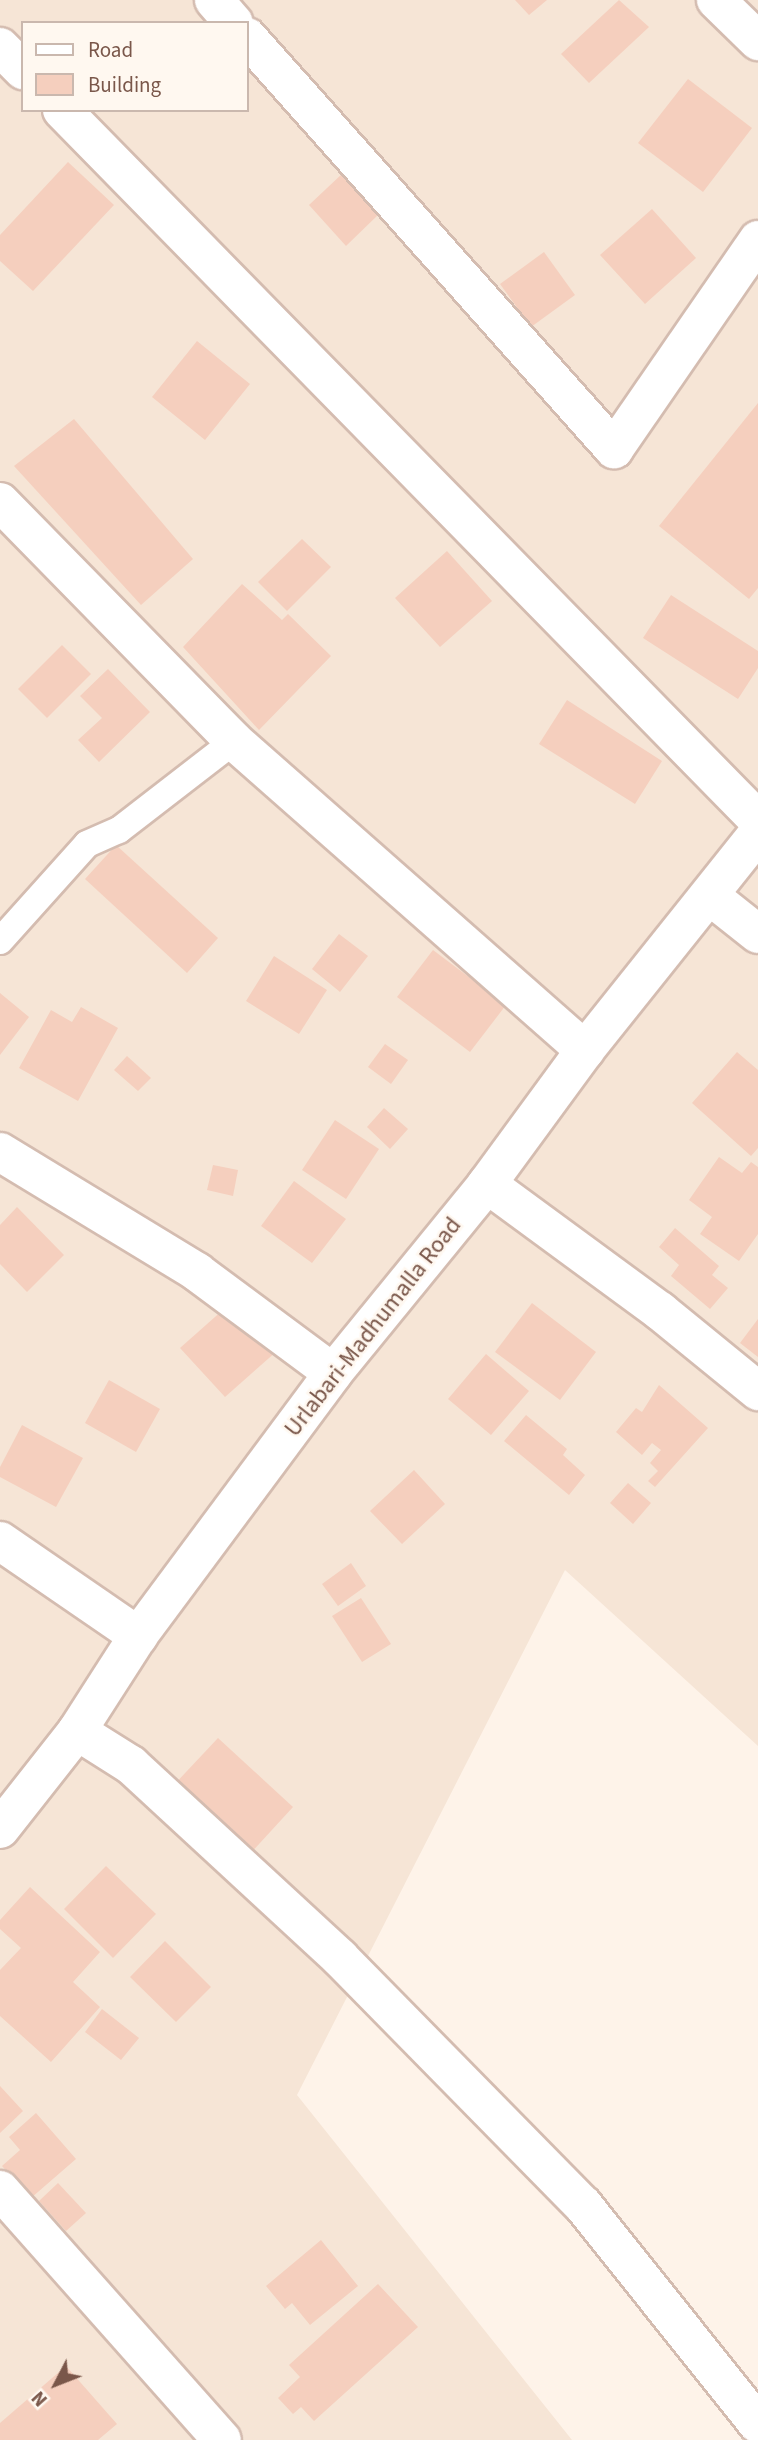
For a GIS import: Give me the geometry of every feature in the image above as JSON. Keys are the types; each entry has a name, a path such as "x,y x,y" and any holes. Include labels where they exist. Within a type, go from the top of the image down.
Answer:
{"street":[{"path":"214,0 232,21"},
{"path":"716,0 758,41"},
{"path":"248,38 614,449 758,240"},
{"path":"0,47 21,68"},
{"path":"64,112 758,820"},
{"path":"0,502 234,741 585,1050"},
{"name":"Urlabari-Madhumalla Road","path":"0,1829 77,1731 138,1636 333,1373 486,1184 585,1050 758,833"},
{"path":"710,896 758,934"},
{"path":"0,1152 197,1272 333,1373"},
{"path":"486,1184 660,1311 758,1391"},
{"path":"0,1541 138,1636"},
{"path":"77,1731 131,1765 359,1978 583,2205 758,2424"},
{"path":"0,2190 222,2440"}],"lane":[{"path":"0,942 87,844 118,830 234,741"}],"shaded area":[{"path":"0,0 758,0 758,1746 565,1570 297,2095 572,2440 0,2440"}],"building":[{"path":"515,0 547,0 529,15"},
{"path":"619,0 649,27 589,83 561,54"},
{"path":"688,79 752,128 703,192 638,143"},
{"path":"68,162 114,205 33,291 0,261 0,235"},
{"path":"343,173 380,213 346,246 309,205"},
{"path":"652,209 696,258 645,304 600,255"},
{"path":"544,252 575,295 531,327 500,284"},
{"path":"197,341 250,384 205,440 152,397"},
{"path":"758,403 758,588 749,599 659,526"},
{"path":"74,419 193,559 141,605 14,466"},
{"path":"302,539 331,567 287,611 258,582"},
{"path":"447,551 492,601 440,647 395,598"},
{"path":"242,584 282,620 288,614 331,656 259,730 183,647"},
{"path":"671,595 758,651 758,668 738,699 643,638"},
{"path":"62,645 91,674 47,718 18,689"},
{"path":"108,669 150,712 99,762 78,740 102,718 80,696"},
{"path":"567,700 662,761 635,804 539,744"},
{"path":"116,845 218,938 187,973 85,879"},
{"path":"339,934 368,956 340,992 312,969"},
{"path":"433,950 506,1005 470,1052 397,997"},
{"path":"274,956 327,990 299,1034 246,1001"},
{"path":"0,993 29,1017 0,1055"},
{"path":"81,1007 118,1028 78,1101 19,1068 51,1010 72,1022"},
{"path":"385,1044 408,1060 391,1084 368,1067"},
{"path":"737,1052 758,1070 758,1148 751,1156 692,1103"},
{"path":"127,1056 151,1078 138,1091 114,1070"},
{"path":"384,1108 408,1129 390,1149 367,1127"},
{"path":"335,1120 379,1149 346,1199 302,1170"},
{"path":"719,1157 742,1173 751,1162 758,1167 758,1234 739,1261 700,1234 712,1217 689,1200"},
{"path":"213,1165 238,1170 233,1196 207,1190"},
{"path":"294,1181 346,1219 312,1263 261,1226"},
{"path":"17,1207 64,1255 27,1292 0,1264 0,1225"},
{"path":"675,1228 719,1266 712,1275 728,1288 710,1309 671,1276 679,1265 659,1247"},
{"path":"233,1301 277,1351 225,1397 180,1348"},
{"path":"532,1303 596,1352 560,1400 495,1352"},
{"path":"758,1319 758,1357 740,1343"},
{"path":"486,1354 529,1391 491,1435 448,1399"},
{"path":"109,1380 160,1409 136,1452 85,1423"},
{"path":"659,1385 708,1428 655,1487 648,1481 658,1471 650,1463 661,1450 652,1443 642,1455 616,1432 636,1408 642,1412"},
{"path":"526,1415 567,1449 563,1455 585,1475 569,1495 504,1441"},
{"path":"22,1425 83,1458 56,1507 0,1477 0,1467"},
{"path":"414,1470 445,1504 402,1544 370,1511"},
{"path":"628,1483 651,1503 633,1524 610,1503"},
{"path":"351,1563 366,1586 338,1606 322,1584"},
{"path":"361,1598 391,1644 362,1662 332,1616"},
{"path":"218,1738 293,1807 247,1857 172,1787"},
{"path":"106,1866 156,1914 113,1958 64,1909"},
{"path":"30,1887 100,1952 73,1982 100,2007 51,2062 0,2016 0,1970 21,1948 0,1929 0,1920"},
{"path":"165,1941 211,1987 176,2022 130,1977"},
{"path":"102,2009 139,2038 121,2060 85,2032"},
{"path":"0,2086 23,2111 0,2133"},
{"path":"36,2113 76,2159 31,2198 2,2166 20,2150 9,2137"},
{"path":"58,2183 86,2213 66,2231 39,2201"},
{"path":"321,2240 358,2286 310,2325 292,2303 285,2309 266,2286"},
{"path":"378,2284 418,2327 314,2421 301,2407 293,2414 278,2398 300,2377 289,2365"},
{"path":"66,2366 117,2424 98,2440 0,2440 0,2423"}]}
